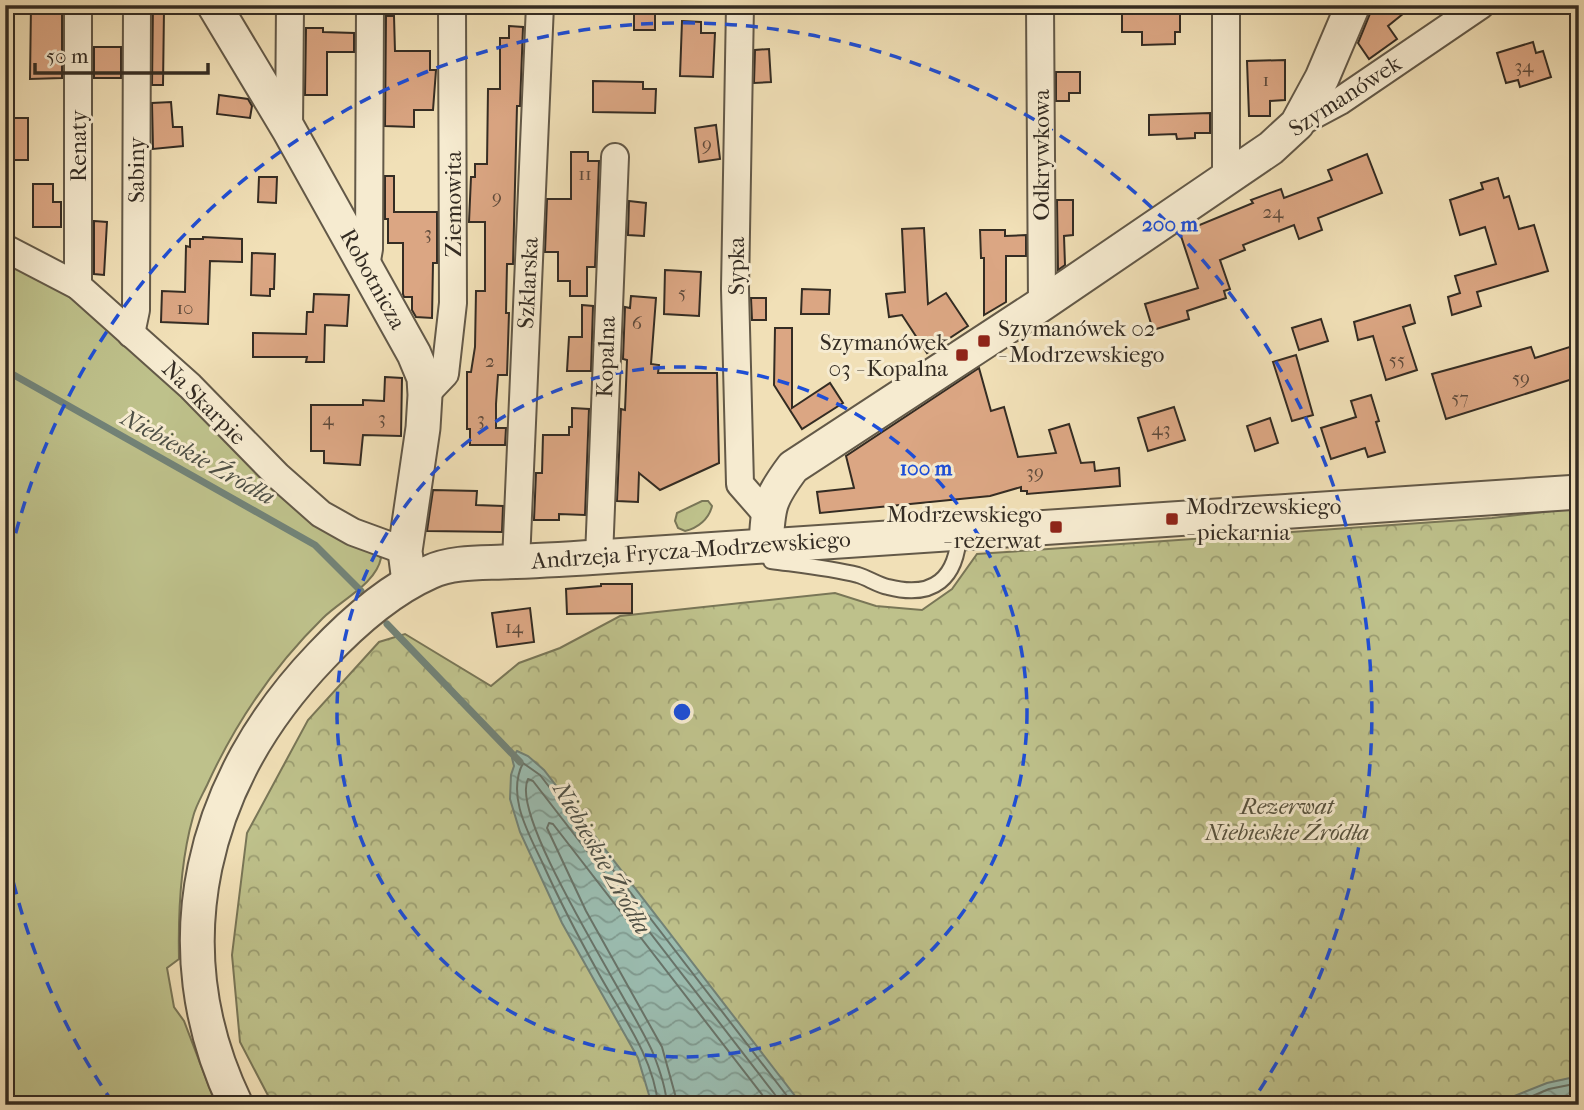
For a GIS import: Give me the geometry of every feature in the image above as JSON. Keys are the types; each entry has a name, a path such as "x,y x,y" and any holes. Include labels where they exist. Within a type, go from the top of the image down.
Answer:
{"street":[{"name":"Renaty","path":"78,5 78,286"},
{"name":"Sabiny","path":"131,334 136,310 137,5"},
{"path":"289,130 290,5"},
{"path":"366,266 369,249 370,5"},
{"name":"Ziemowita","path":"425,395 445,374 453,303 452,5"},
{"name":"Szklarska","path":"516,562 540,5"},
{"name":"Sypka","path":"740,5 735,289 740,484 767,531"},
{"name":"Odkrywkowa","path":"1040,5 1042,304"},
{"path":"1226,5 1226,181"},
{"path":"1297,124 1322,78 1353,5"},
{"name":"Szymanówek","path":"767,531 774,493 793,467 1226,181 1272,148 1297,124 1340,101 1481,5"},
{"name":"Robotnicza","path":"216,7 366,266 414,354 424,378 423,428 407,566"},
{"name":"Kopalna","path":"598,557 615,157"},
{"name":"Na Skarpie","path":"5,248 78,286 190,386 278,476 321,514 407,566"},
{"name":"Andrzeja Frycza-Modrzewskiego","path":"236,1105 221,1070 209,1029 199,956 203,870 216,821 237,771 278,704 407,566 433,570 456,564 598,557 767,531 959,533 1579,492"}],"lane":[{"path":"767,531 771,561 859,575 886,587 917,592 942,581 948,574 958,549 959,533"}],"green space":[{"path":"5,260 74,293 381,558 378,567 365,584 305,636 258,695 219,760 194,813 183,870 179,959 167,968 174,1007 184,1021 216,1105 5,1105"},
{"path":"702,501 708,501 712,506 706,519 690,530 678,528 675,521 677,513"},
{"name":"Rezerwat Niebieskie Źródła","path":"1579,508 1579,1105 273,1105 240,1042 232,955 247,833 308,720 379,642 405,634 491,686 519,663 560,648 620,616 835,593 876,606 922,610 952,589 977,554 1492,518"}],"water":[{"path":"517,751 528,756 544,770 802,1105 652,1105 638,1058 562,923 520,832 510,799 514,766 512,758"},
{"path":"1579,1076 1579,1105 1492,1105 1547,1083"}],"building":[{"path":"31,5 62,5 62,78 30,79"},
{"path":"153,5 162,5 164,10 163,85 152,85"},
{"path":"1122,5 1180,5 1180,32 1175,32 1175,44 1142,45 1142,32 1122,32"},
{"path":"1380,5 1414,5 1388,26 1397,39 1369,59 1358,43 1371,11"},
{"path":"634,8 655,8 655,30 634,30"},
{"path":"386,16 394,16 395,51 430,51 430,70 436,70 433,110 414,110 414,127 385,126"},
{"path":"682,21 701,22 701,33 715,33 713,77 680,76"},
{"path":"509,26 523,27 520,106 517,106 513,264 507,264 507,375 498,375 496,404 496,428 506,428 505,445 470,445 470,429 467,429 467,372 471,372 475,347 476,291 485,291 485,222 469,222 471,177 475,177 475,164 487,164 488,89 500,89 500,38 509,38"},
{"path":"306,28 323,28 323,32 354,33 354,52 327,52 327,95 305,95"},
{"path":"1533,42 1536,53 1543,51 1551,77 1520,87 1518,80 1506,83 1497,53"},
{"path":"94,47 121,47 121,78 94,78"},
{"path":"769,49 771,82 754,83 755,50"},
{"path":"1285,60 1285,100 1270,101 1270,116 1249,116 1247,61"},
{"path":"1056,72 1080,72 1080,93 1069,93 1069,101 1056,101"},
{"path":"593,81 643,82 643,89 656,89 655,113 593,112"},
{"path":"219,95 248,99 252,106 250,118 217,114"},
{"path":"171,102 173,127 182,127 183,146 153,149 152,103"},
{"path":"1210,113 1210,133 1195,133 1195,138 1177,139 1176,134 1149,135 1149,115"},
{"path":"5,118 28,118 28,160 6,160"},
{"path":"716,125 720,159 699,162 695,128"},
{"path":"571,152 588,152 588,161 599,161 595,267 587,267 587,296 570,296 570,281 558,281 558,252 545,252 547,199 571,199"},
{"path":"1367,154 1382,193 1318,218 1322,230 1299,239 1294,225 1243,245 1245,250 1220,260 1230,289 1224,291 1226,298 1187,311 1189,319 1153,330 1145,304 1198,288 1180,233 1281,189 1284,198 1332,180 1328,170"},
{"path":"385,176 394,176 394,212 437,212 437,263 433,263 432,318 416,317 412,310 412,297 404,297 403,294 403,243 388,243"},
{"path":"259,177 277,177 276,203 258,202"},
{"path":"1498,178 1504,198 1509,196 1519,229 1534,225 1548,271 1477,292 1481,306 1452,315 1448,297 1460,293 1455,276 1496,264 1485,227 1460,235 1450,200 1483,189 1481,183"},
{"path":"33,184 53,184 53,202 61,202 61,227 33,227"},
{"path":"1057,200 1073,200 1073,235 1064,236 1065,265 1058,270"},
{"path":"629,201 646,203 644,236 628,235"},
{"path":"94,221 107,222 104,275 94,274"},
{"path":"924,228 928,304 946,293 968,326 927,353 902,315 889,317 886,294 905,292 902,229"},
{"path":"980,230 1005,230 1005,236 1026,235 1026,256 1006,256 1006,302 984,315 984,258 981,258"},
{"path":"190,239 242,239 242,262 210,261 208,324 161,322 162,291 185,292 186,246 190,247"},
{"path":"252,253 275,254 274,289 270,289 270,296 251,295"},
{"path":"665,270 701,272 699,316 664,314"},
{"path":"802,289 830,290 829,314 801,314"},
{"path":"314,294 349,295 347,326 325,325 324,362 306,362 307,357 253,357 253,333 306,334 307,312 313,312"},
{"path":"631,296 656,298 651,364 659,365 658,373 717,373 719,463 660,490 639,473 638,502 617,501 621,409 625,410 625,307 630,308"},
{"path":"751,298 766,298 766,320 752,320"},
{"path":"582,305 593,306 591,371 567,371 569,337 582,337"},
{"path":"1410,305 1415,323 1403,327 1417,370 1386,380 1373,336 1358,340 1354,322"},
{"path":"1321,319 1328,341 1299,350 1292,328"},
{"path":"775,328 792,328 792,408 830,383 843,403 802,429 774,385"},
{"path":"1579,344 1579,377 1446,419 1432,374 1531,347 1535,358"},
{"path":"1296,355 1313,415 1292,421 1273,362"},
{"path":"979,368 991,411 1004,407 1018,457 1056,453 1049,430 1069,424 1081,463 1094,462 1095,471 1119,468 1120,486 1027,494 1027,491 1021,491 1021,487 990,496 820,513 817,492 854,488 846,456"},
{"path":"385,377 402,378 401,436 363,435 360,465 324,463 324,451 311,451 311,405 363,405 363,400 384,401"},
{"path":"1371,395 1385,452 1368,457 1365,448 1331,459 1321,428 1356,417 1351,401"},
{"path":"1174,407 1185,440 1148,451 1138,418"},
{"path":"572,408 589,409 585,515 559,514 559,520 534,520 536,473 542,473 543,435 569,435"},
{"path":"1270,418 1278,443 1255,451 1247,426"},
{"path":"433,490 477,491 476,505 503,506 502,532 427,531"},
{"path":"601,584 632,584 632,613 567,614 566,589"},
{"path":"530,608 534,642 497,647 492,613"}],"waterway":[{"name":"Niebieskie Źródła","path":"5,370 315,545 361,591"},
{"name":"Niebieskie Źródła","path":"387,624 520,762"}],"place":[{"name":"Szymanówek 02 - Modrzewskiego","path":"984,341"},
{"name":"Szymanówek 03 - Kopalna","path":"962,355"},
{"name":"Modrzewskiego - piekarnia","path":"1172,519"},
{"name":"Modrzewskiego - rezerwat","path":"1056,527"}]}
